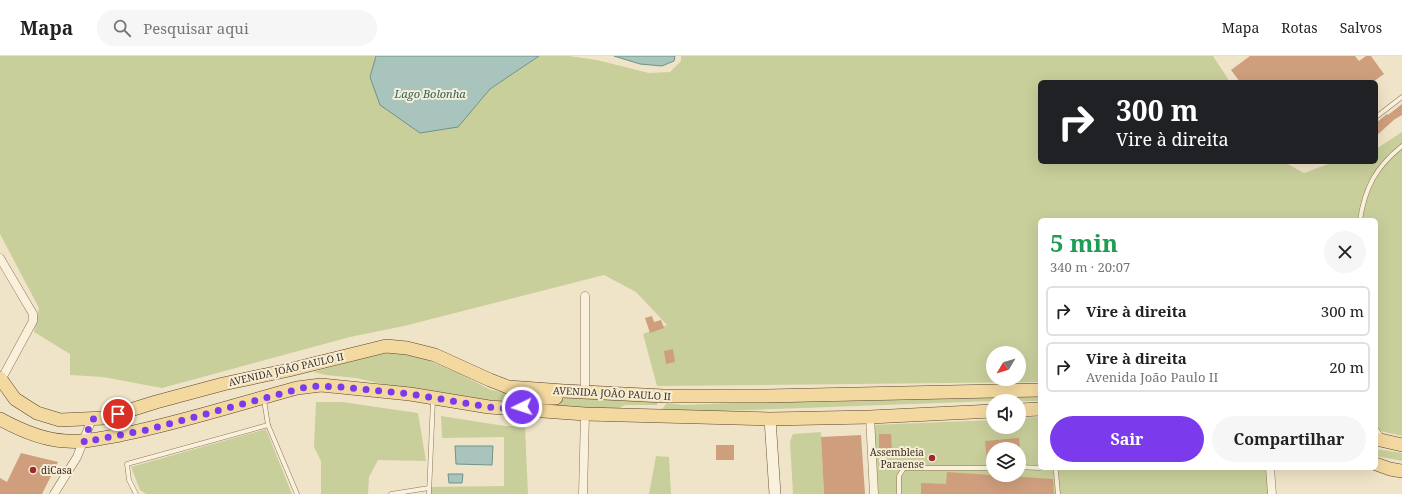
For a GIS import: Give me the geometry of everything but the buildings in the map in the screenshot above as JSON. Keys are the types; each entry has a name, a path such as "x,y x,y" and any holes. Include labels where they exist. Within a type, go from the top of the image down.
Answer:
{"main road":[{"name":"AVENIDA JOÃO PAULO II","path":"1,379 15,399 37,413 60,420 106,418 156,402 223,384 289,370 386,346 407,348 434,355 508,387 564,391 664,396 766,396 1038,390"},
{"name":"AVENIDA JOÃO PAULO II","path":"0,419 15,428 40,436 65,441 84,442 146,430 297,388 321,385 410,394 489,407 585,414 770,419 986,411"},
{"path":"523,410 523,403 527,398 558,398 564,391"},
{"path":"623,415 626,409 629,408 660,408 665,403 664,396"},
{"path":"1026,410 1038,409"},
{"path":"770,419 775,494"},
{"path":"1380,441 1402,445"},
{"path":"1378,465 1402,471"}],"street":[{"path":"0,258 33,314 33,321 1,379"},
{"path":"585,296 585,391"},
{"path":"583,494 585,414"},
{"path":"870,416 874,494"},
{"path":"54,494 72,467 84,442 92,419"},
{"path":"1270,470 1272,494"}],"lane":[{"path":"1378,115 1402,97"},
{"path":"1360,218 1363,200 1379,168 1402,146"},
{"path":"264,397 268,425 297,494"},
{"path":"429,494 433,398"},
{"path":"136,494 129,480 127,464 268,425"},
{"path":"1026,467 1038,468"},
{"path":"899,494 899,476 904,468 986,468"},
{"path":"1056,470 1058,494"},
{"path":"391,494 429,488"}],"green space":[{"path":"0,56 376,56 370,77 458,127 490,89 539,56 569,56 597,60 649,73 670,72 681,61 681,56 1213,56 1229,80 1038,80 1038,164 1288,164 1304,173 1329,164 1378,164 1378,148 1402,132 1402,436 1378,430 1378,218 1038,218 1038,382 1026,382 1026,346 986,346 986,383 657,386 643,334 667,325 636,292 604,275 404,326 350,337 162,388 103,377 70,375 70,354 34,332 39,308 0,234"},
{"path":"386,352 415,355 458,373 491,390 518,395 516,405 400,388 356,378 313,372"},
{"path":"1026,395 1038,395 1038,401 1026,401"},
{"path":"566,397 658,400 657,405 625,405 614,411 526,407 553,403"},
{"path":"986,397 986,401 722,411 676,412 662,409 667,403 684,405 755,402 816,402"},
{"path":"316,402 342,402 418,413 426,461 378,460 369,477 368,494 321,494 321,461 314,447"},
{"path":"441,416 505,426 525,426 528,494 429,494 429,487 504,486 504,437 442,438"},
{"name":"Assembleia Paraense","path":"1038,417 1038,470 1268,470 1269,494 874,494 870,425 986,420 986,434 1026,434 1026,418"},
{"path":"266,429 292,494 146,494 140,490 131,467"},
{"path":"821,432 824,494 793,494 790,441 793,434"},
{"path":"1378,449 1402,453 1402,461 1378,456"},
{"path":"656,456 669,457 671,494 649,494"}],"water":[{"name":"Lago Bolonha","path":"376,56 539,56 490,89 458,127 420,133 380,105 370,77"},
{"path":"614,56 675,56 674,61 662,66 640,64"},
{"path":"455,446 493,446 492,465 456,464"},
{"path":"448,474 463,474 462,483 449,483"}],"place":[{"name":"Assembleia Paraense","path":"932,458"},
{"name":"diCasa","path":"33,470"}],"route":[{"path":"118,414 106,418 92,419 84,442 146,430 297,388 321,385 410,394 489,407 523,410 522,407"}]}
